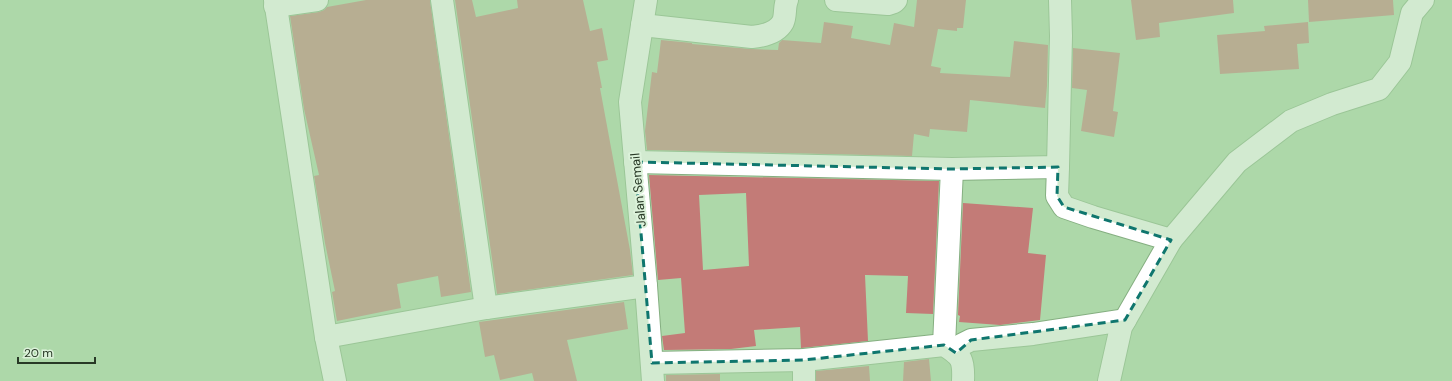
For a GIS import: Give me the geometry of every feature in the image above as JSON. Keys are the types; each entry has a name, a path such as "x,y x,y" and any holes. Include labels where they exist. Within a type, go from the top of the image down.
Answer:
{"street":[{"path":"317,0 275,3 326,337 336,381"},
{"path":"442,0 486,308"},
{"name":"Jalan Semail","path":"646,0 630,102 652,372"},
{"path":"642,25 752,37 762,36 771,33 783,22 788,0"},
{"path":"836,0 888,4 896,0"},
{"path":"1060,0 1061,36 1057,196 1064,207 1171,240"},
{"path":"1109,381 1121,327 1171,240 1237,162 1290,121 1332,104 1380,89 1400,62 1412,13 1423,0"},
{"path":"635,162 952,169 1058,167"},
{"path":"950,349 952,169"},
{"path":"326,337 486,308 646,286"},
{"path":"652,372 950,349 971,340 1033,334 1125,320"},
{"path":"950,349 961,358 963,381"},
{"path":"804,360 804,381"}],"highlighted area":[{"path":"635,162 952,169 1058,167 1057,196 1064,207 1171,240 1125,320 971,340 956,353 944,345 804,360 652,363"}],"building":[{"path":"366,0 430,0 471,292 441,297 438,276 397,284 401,308 337,321 332,292 335,291 325,243 314,176 319,175 304,109 290,16 319,12 327,7"},
{"path":"455,0 472,0 476,17 518,8 517,0 583,0 590,31 602,28 608,60 597,62 602,88 600,88 630,250 633,275 497,294"},
{"path":"917,0 966,0 963,28 957,28 957,31 938,29 931,66 941,68 940,73 1010,77 1014,41 1048,45 1045,108 970,100 967,132 930,129 929,137 914,134 912,156 647,150 645,131 652,72 657,73 661,40 692,44 778,50 779,43 782,40 821,43 824,22 853,26 851,38 890,45 894,23 914,27"},
{"path":"1131,0 1233,0 1234,13 1159,23 1160,37 1136,40"},
{"path":"1308,0 1393,0 1394,15 1309,22"},
{"path":"1308,22 1309,43 1297,44 1299,69 1220,74 1217,35 1265,31 1264,26"},
{"path":"1073,48 1120,53 1113,111 1118,112 1114,137 1081,131 1087,90 1072,88"},
{"path":"649,175 939,181 933,314 906,313 908,276 865,275 868,341 801,348 800,327 754,330 756,346 731,349 664,350 662,336 685,333 681,278 658,280","holes":["746,193 749,266 703,270 699,195"]},
{"path":"963,203 1033,208 1028,253 1046,255 1040,320 1000,325 959,322 960,316 958,315"},
{"path":"624,302 628,329 567,340 577,381 534,381 532,373 500,380 494,355 485,357 479,322"},
{"path":"929,359 931,381 903,381 904,362"},
{"path":"869,366 870,381 816,381 816,371"},
{"path":"720,374 720,381 666,381 666,375"}]}
